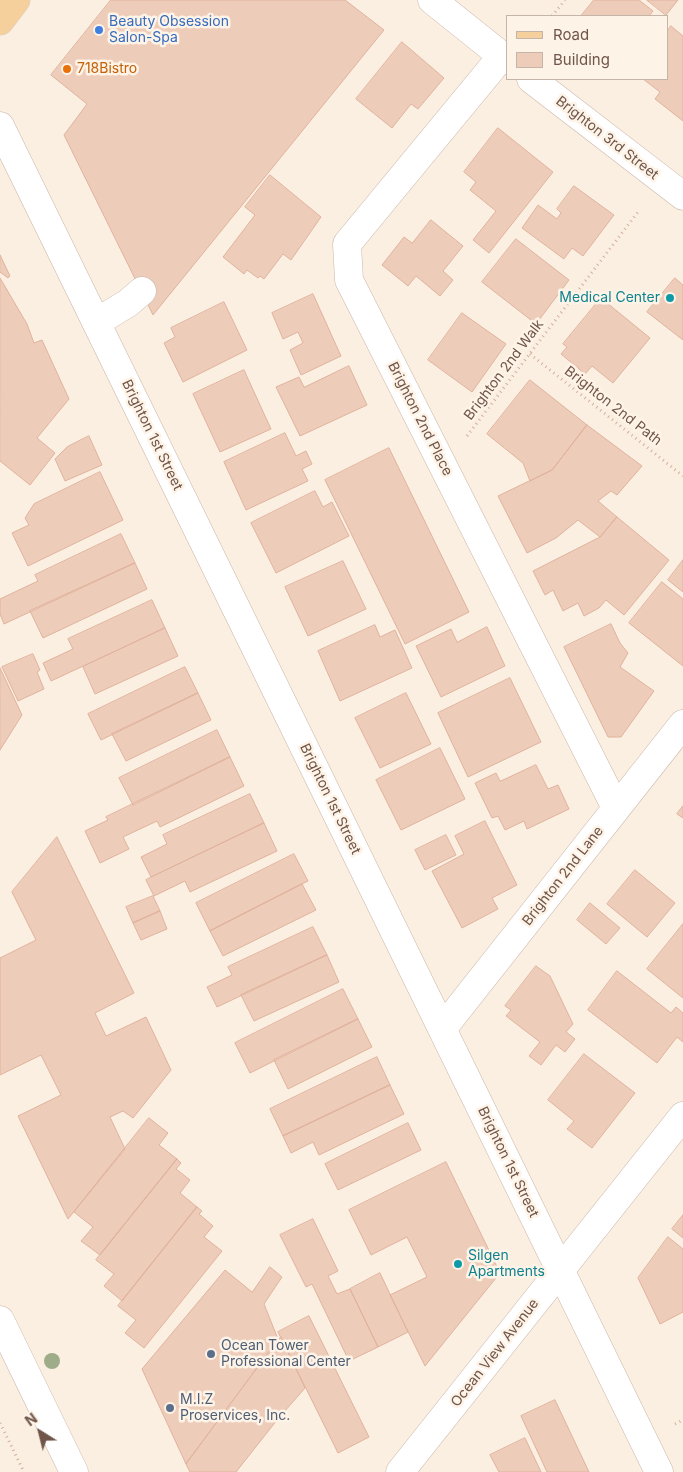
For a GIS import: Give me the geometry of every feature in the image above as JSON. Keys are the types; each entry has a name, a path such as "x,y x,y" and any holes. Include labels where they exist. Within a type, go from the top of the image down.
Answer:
{"main road":[{"path":"0,21 16,0"}],"street":[{"path":"432,0 504,58"},
{"name":"Brighton 2nd Place","path":"504,58 347,244 349,280 616,808"},
{"name":"Brighton 3rd Street","path":"532,80 683,196"},
{"name":"Brighton 1st Street","path":"0,126 443,1028 658,1472"},
{"path":"97,322 142,292"},
{"name":"Brighton 2nd Lane","path":"443,1028 683,724"},
{"name":"Ocean View Avenue","path":"400,1472 683,1116"},
{"path":"0,1320 74,1472"}],"path":[{"path":"553,15 565,0"},
{"name":"Brighton 2nd Walk","path":"466,438 638,212"},
{"name":"Brighton 2nd Path","path":"530,354 683,476"},
{"path":"0,1423 24,1472"}],"building":[{"path":"111,0 345,0 384,30 153,315 64,135 87,104 51,75"},
{"path":"594,0 639,0 653,11 650,15 582,15"},
{"path":"647,0 678,0 666,15"},
{"path":"671,26 683,36 683,121 655,99 660,92 644,80 668,80 668,30"},
{"path":"402,42 444,78 418,109 411,104 392,128 356,99"},
{"path":"498,128 553,172 489,253 473,240 496,211 470,190 476,182 464,172"},
{"path":"270,175 321,217 291,260 283,254 264,279 260,276 258,278 247,270 244,274 223,257 255,215 245,207"},
{"path":"574,186 614,215 583,256 572,248 564,259 522,228 538,205 557,219 561,213 557,209"},
{"path":"431,220 463,246 443,271 453,280 440,296 416,276 408,286 382,265 404,237 412,243"},
{"path":"516,239 569,280 536,324 482,282"},
{"path":"0,255 10,276 8,278 0,272"},
{"path":"0,278 27,324 34,343 42,340 69,399 37,438 55,453 30,485 0,461"},
{"name":"Medical Center","path":"675,278 683,285 683,340 647,312"},
{"path":"313,294 341,356 301,375 290,350 303,343 298,332 283,339 272,313"},
{"path":"601,298 650,338 613,383 592,366 585,374 561,354 567,347 563,344"},
{"path":"224,302 247,350 183,382 164,343 175,337 171,328"},
{"path":"462,313 506,344 472,392 428,360"},
{"path":"349,366 367,405 300,436 276,387 299,377 304,387"},
{"path":"244,370 271,429 220,452 193,394"},
{"path":"530,380 587,425 552,470 530,481 523,463 487,434"},
{"path":"587,425 642,466 617,495 611,491 598,501 617,517 600,537 578,520 556,538 527,553 498,496 552,470"},
{"path":"285,433 296,456 306,451 312,464 302,469 308,481 246,510 224,462"},
{"path":"89,436 102,465 65,481 55,459 67,447"},
{"path":"389,448 469,612 405,644 325,480"},
{"path":"100,472 123,520 28,566 12,533 29,525 25,518 34,504"},
{"path":"315,491 323,507 332,502 349,536 276,573 251,523"},
{"path":"617,517 669,560 624,615 606,600 599,608 584,616 578,603 563,611 553,590 545,595 533,571 600,537"},
{"path":"121,534 135,563 4,624 0,614 0,599 38,581 35,575"},
{"path":"683,560 683,592 668,580"},
{"path":"343,561 366,609 308,636 285,587"},
{"path":"135,563 147,589 43,638 30,611"},
{"path":"662,582 683,599 683,666 629,623"},
{"path":"152,600 165,628 51,681 43,663 73,649 68,639"},
{"path":"611,624 620,643 628,653 620,667 654,691 621,737 608,737 564,647"},
{"path":"375,625 380,637 395,630 412,668 340,701 318,651"},
{"path":"487,627 505,666 441,697 416,646 451,629 457,642"},
{"path":"165,628 178,656 95,694 83,667"},
{"path":"33,654 40,670 37,672 44,689 18,701 2,667"},
{"path":"185,667 198,693 101,740 88,714"},
{"path":"0,668 22,715 0,750"},
{"path":"510,678 541,742 468,777 438,713"},
{"path":"198,693 211,720 126,761 112,734"},
{"path":"406,693 431,744 380,768 355,718"},
{"path":"217,730 230,757 133,805 119,778"},
{"path":"440,748 465,799 401,830 376,780"},
{"path":"230,757 244,786 160,827 157,821 123,837 129,849 100,863 85,831 108,820 106,817"},
{"path":"536,765 548,789 558,785 569,809 527,829 524,821 505,830 498,816 492,818 475,783 496,773 500,781"},
{"path":"250,794 264,823 151,877 141,857 167,844 163,835"},
{"path":"683,806 683,818 677,814"},
{"path":"485,821 517,885 492,898 498,909 462,928 432,871 464,854 455,836"},
{"path":"264,823 277,851 190,892 185,881 154,896 146,880"},
{"path":"446,835 456,855 425,870 415,850"},
{"path":"57,837 134,993 95,1013 106,1036 146,1017 171,1070 133,1118 123,1111 110,1117 125,1149 68,1219 18,1116 61,1095 41,1055 0,1075 0,958 36,940 12,892"},
{"path":"294,854 308,881 210,931 196,903"},
{"path":"635,870 675,903 647,937 607,904"},
{"path":"302,884 316,910 223,956 210,931"},
{"path":"153,896 160,911 133,923 126,907"},
{"path":"590,903 620,928 606,944 577,920"},
{"path":"160,911 167,929 141,940 133,923"},
{"path":"683,924 683,998 647,969"},
{"path":"313,927 327,955 217,1007 207,987 232,975 228,967"},
{"path":"327,955 339,982 254,1021 241,995"},
{"path":"536,966 550,976 573,1024 566,1032 575,1039 565,1052 556,1045 541,1065 529,1056 540,1042 506,1016 511,1010 505,1006"},
{"path":"617,971 671,1013 676,1007 683,1013 683,1042 677,1037 657,1063 588,1010"},
{"path":"343,989 358,1019 250,1073 235,1043"},
{"path":"358,1019 372,1047 288,1089 274,1060"},
{"path":"584,1054 635,1093 592,1148 567,1129 574,1121 548,1100"},
{"path":"377,1057 390,1085 283,1136 270,1109"},
{"path":"390,1085 404,1114 319,1155 313,1142 291,1153 283,1136"},
{"path":"149,1118 168,1133 159,1145 177,1159 100,1255 81,1241 93,1227 74,1212"},
{"path":"408,1123 421,1150 338,1190 325,1164"},
{"path":"177,1159 181,1163 176,1169 190,1180 180,1193 197,1207 122,1301 104,1286 114,1274 96,1260"},
{"name":"Silgen Apartments","path":"446,1162 500,1273 425,1366 390,1295 427,1277 407,1237 371,1255 349,1210"},
{"path":"197,1207 202,1211 199,1214 213,1226 204,1237 222,1251 144,1348 125,1333 136,1320 118,1306"},
{"path":"683,1215 683,1238 672,1229"},
{"path":"313,1219 338,1271 328,1276 337,1294 350,1289 378,1347 349,1361 312,1284 306,1287 280,1235"},
{"path":"668,1237 683,1249 683,1312 660,1324 638,1278"},
{"name":"Ocean Tower Professional Center","path":"270,1267 282,1277 264,1304 278,1339 186,1464 142,1369 225,1270 252,1292"},
{"path":"380,1273 408,1332 378,1347 350,1289"},
{"path":"309,1316 369,1437 338,1453 278,1332"},
{"path":"281,1337 305,1388 236,1472 190,1472 186,1464"},
{"path":"555,1400 589,1472 547,1472 521,1416"},
{"path":"525,1438 541,1472 499,1472 490,1455"}],"place":[{"name":"Beauty Obsession Salon-Spa","path":"99,30"},
{"name":"718Bistro","path":"67,69"},
{"name":"Medical Center","path":"670,298"},
{"name":"Silgen Apartments","path":"458,1264"},
{"name":"Ocean Tower Professional Center","path":"211,1354"},
{"name":"M.I.Z Proservices, Inc.","path":"170,1408"}]}
